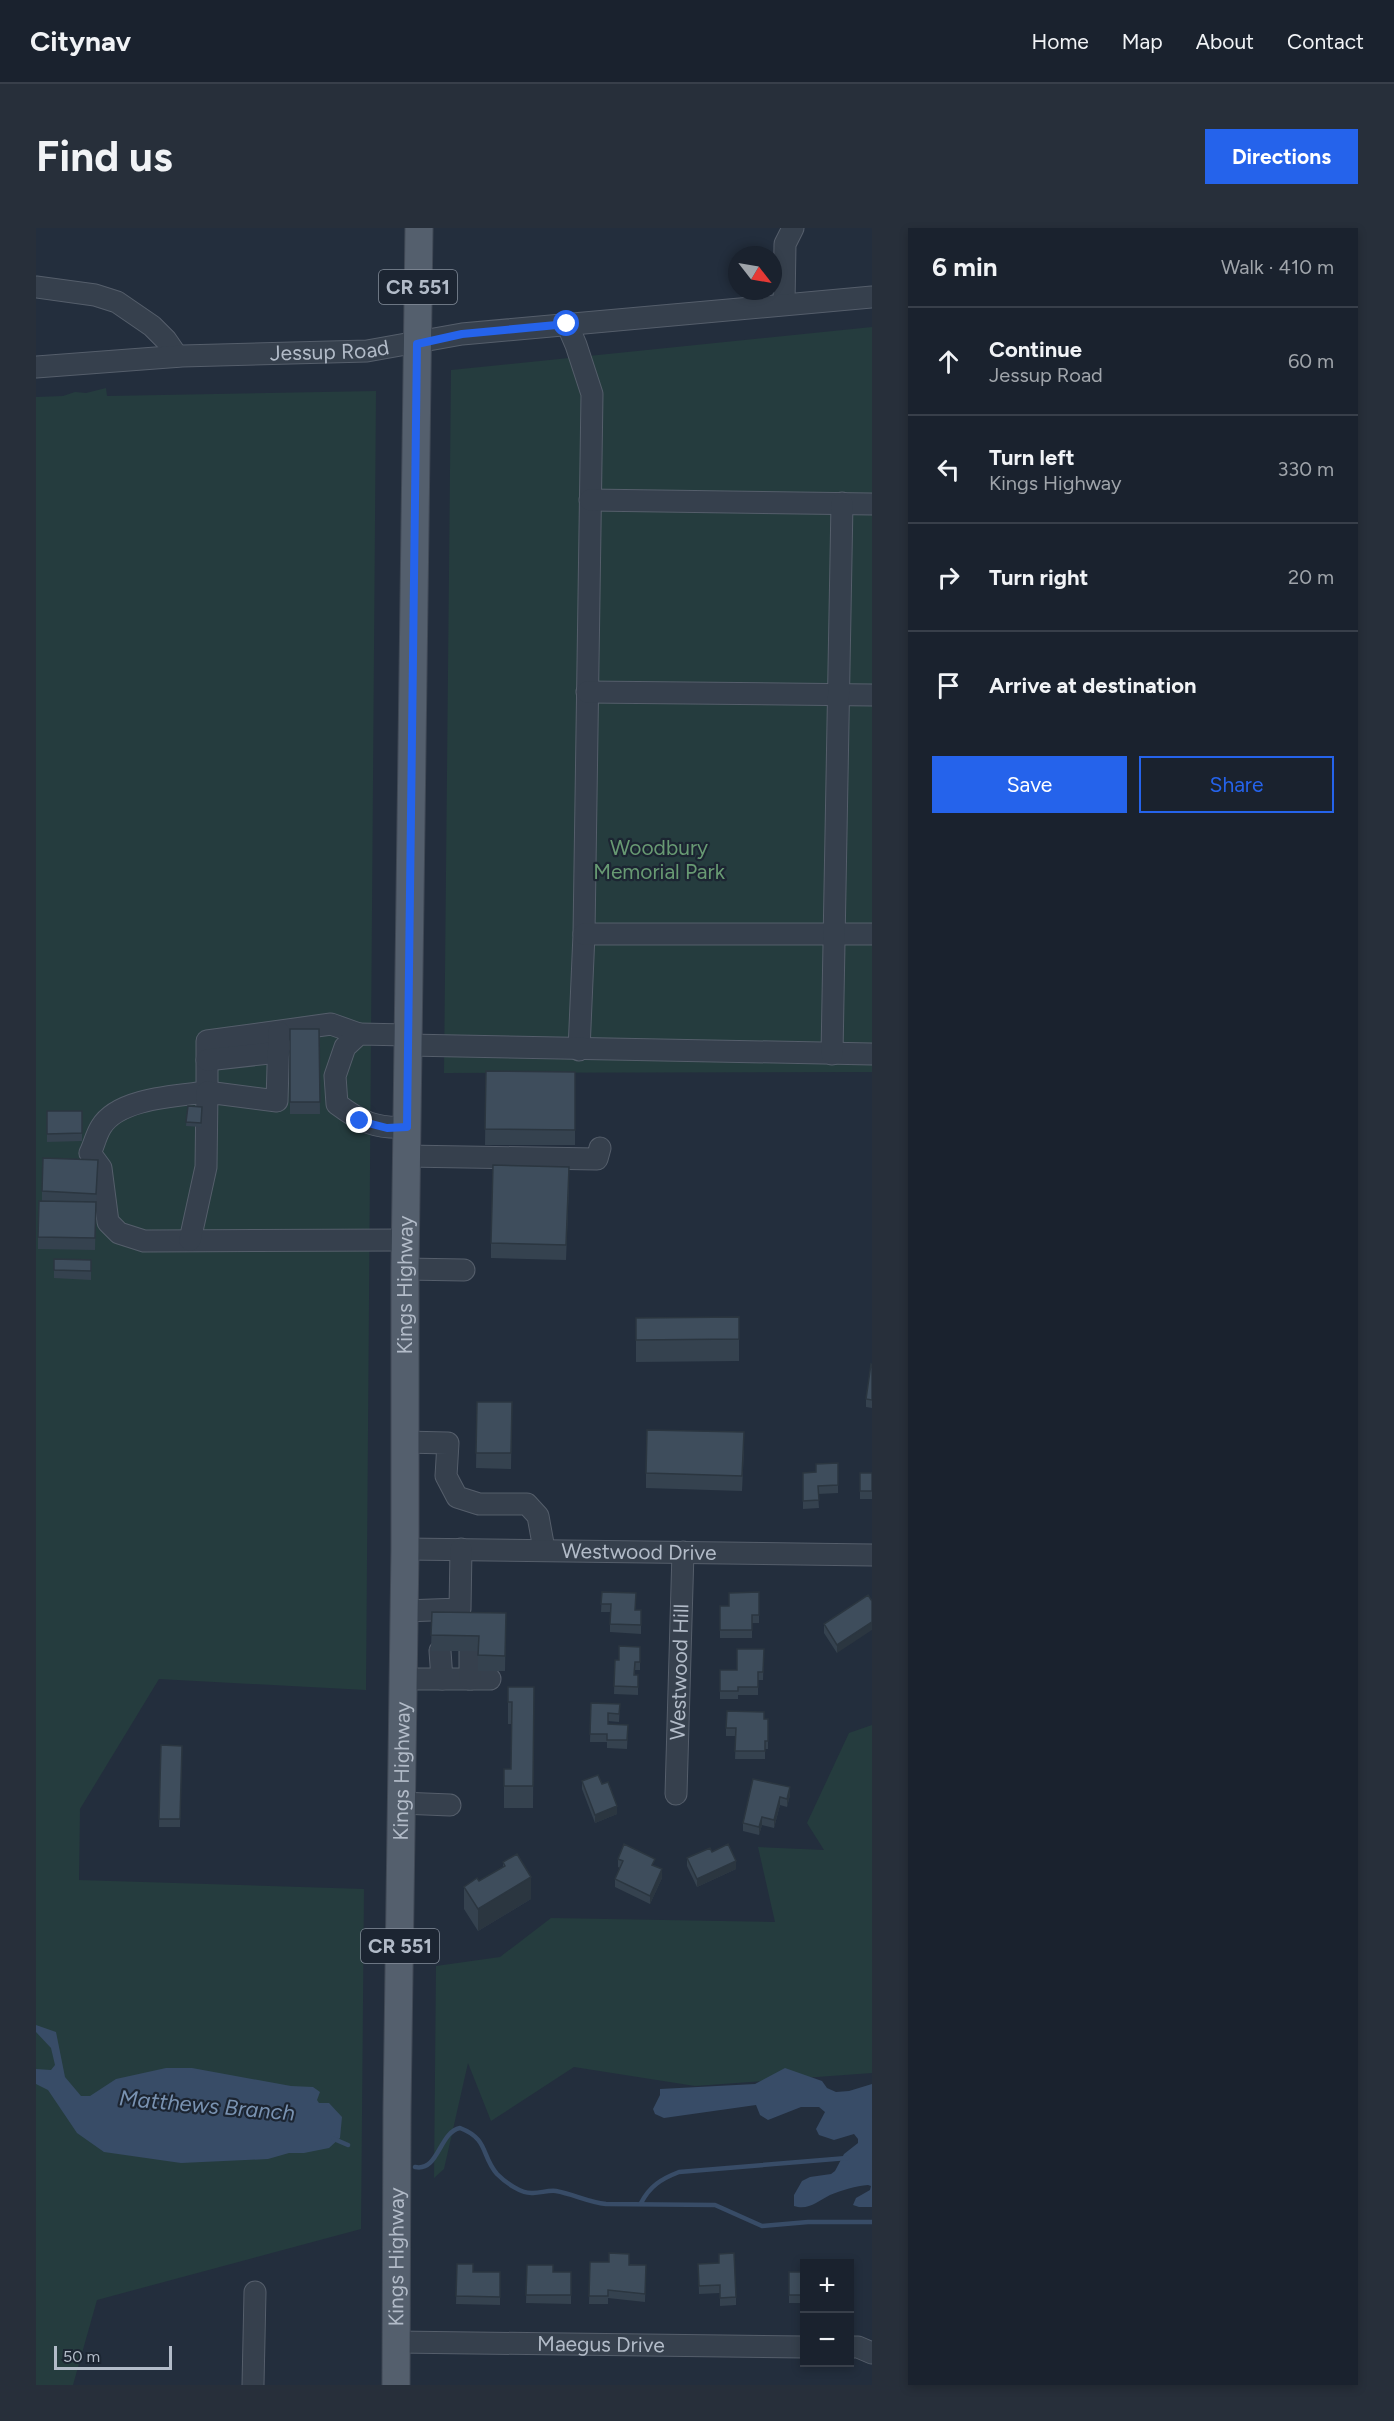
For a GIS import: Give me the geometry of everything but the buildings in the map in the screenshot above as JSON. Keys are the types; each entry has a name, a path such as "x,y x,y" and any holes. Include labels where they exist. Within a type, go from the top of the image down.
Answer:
{"main road":[{"name":"Kings Highway","path":"397,2342 405,1549 405,1240 419,228"},
{"name":"CR 551","path":"396,2385 397,2342"}],"street":[{"path":"784,304 785,244 793,228"},
{"path":"36,287 95,295 117,302 152,326 177,356"},
{"name":"Jessup Road","path":"36,367 177,356 367,351 417,344 462,334 872,297"},
{"path":"567,324 592,394 584,934 579,1050"},
{"path":"590,500 872,504"},
{"path":"832,1054 842,503"},
{"path":"587,692 872,695"},
{"path":"584,934 872,934"},
{"path":"190,1240 206,1167 207,1041 279,1042 331,1024 359,1034 408,1040 579,1050 872,1054"},
{"path":"359,1034 345,1047 335,1076 337,1104 360,1121 387,1128 407,1127"},
{"path":"279,1042 277,1101 207,1092 135,1104 115,1112 102,1126 90,1153 101,1168 108,1222 119,1233 144,1241 405,1240"},
{"path":"406,1156 597,1159 600,1148"},
{"path":"405,1269 464,1270"},
{"path":"404,1442 448,1443 446,1476 457,1497 479,1504 527,1504 538,1516 544,1549"},
{"name":"Westwood Drive","path":"405,1549 872,1555"},
{"path":"404,1611 453,1619 461,1549"},
{"name":"Westwood Hill","path":"676,1794 682,1552"},
{"path":"464,1679 456,1651 464,1679"},
{"path":"403,1678 464,1679"},
{"path":"401,1803 450,1805"},
{"path":"254,2385 255,2292"},
{"name":"Maegus Drive","path":"397,2342 800,2347"},
{"path":"854,2347 872,2353"}],"green space":[{"name":"Woodbury Memorial Park","path":"872,327 872,1072 444,1073 451,370"},
{"path":"106,388 107,396 376,391 366,1690 159,1679 80,1809 79,1880 364,1889 361,2229 97,2300 73,2385 36,2385 36,397 63,396"},
{"path":"872,1725 872,2073 695,2086 574,2067 491,2121 468,2063 444,2169 434,2178 436,1966 500,1957 551,1918 775,1922 758,1847 824,1850 807,1823 849,1733"}],"water":[{"path":"36,2025 56,2032 65,2077 81,2096 90,2096 116,2079 166,2068 192,2068 291,2086 313,2087 320,2092 317,2100 319,2103 329,2103 342,2117 340,2138 329,2148 304,2153 289,2153 268,2159 181,2163 104,2152 77,2133 48,2090 36,2084 36,2069 51,2070 55,2065 51,2048 36,2032"},
{"path":"785,2068 822,2081 827,2088 836,2092 849,2091 872,2084 872,2207 853,2205 856,2198 870,2190 871,2186 868,2185 839,2191 808,2206 794,2206 794,2195 802,2181 810,2177 831,2174 844,2154 858,2143 854,2134 834,2140 819,2135 816,2129 825,2112 819,2107 801,2107 768,2120 760,2115 756,2105 664,2118 655,2114 653,2109 660,2095 660,2089 755,2084"}],"waterway":[{"name":"Matthews Branch","path":"415,2167 429,2164 447,2136 460,2128 476,2137 497,2174 523,2192 556,2191 606,2204 715,2205 762,2226 808,2222 872,2222"},
{"name":"Matthews Branch","path":"334,2139 348,2145"},
{"path":"641,2203 657,2184 679,2172 847,2158"}],"route":[{"path":"360,1121 387,1128 407,1127 417,344 462,334 567,324"}]}
